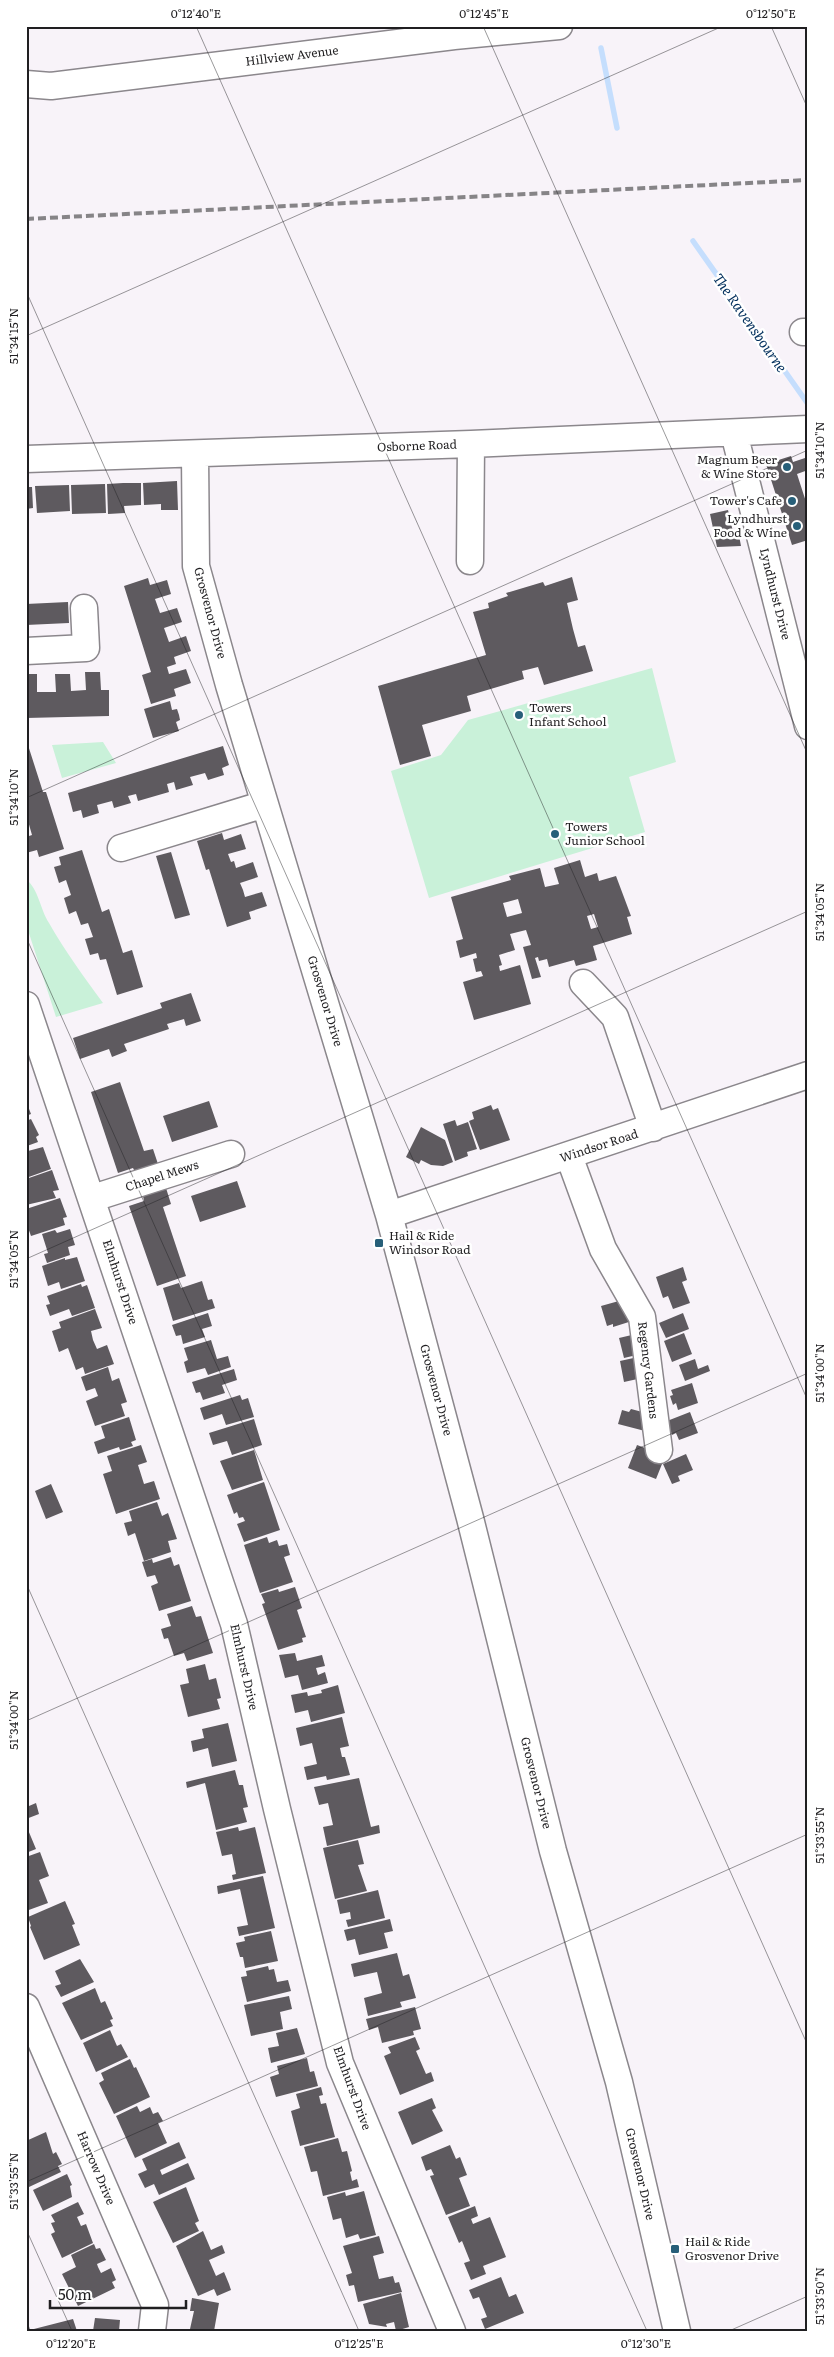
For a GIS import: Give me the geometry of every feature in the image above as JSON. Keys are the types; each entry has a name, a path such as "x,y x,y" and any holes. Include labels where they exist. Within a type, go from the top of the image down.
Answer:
{"street":[{"name":"Hillview Avenue","path":"26,84 51,86 453,31 559,26"},
{"name":"Osborne Road","path":"26,459 471,444 808,429"},
{"name":"Lyndhurst Drive","path":"734,433 808,726"},
{"path":"470,561 471,444"},
{"name":"Grosvenor Drive","path":"195,454 196,566 265,804 389,1215 470,1518 553,1851 619,2082 676,2331"},
{"path":"26,651 86,648 84,608"},
{"path":"121,848 265,804"},
{"path":"583,984 615,1017 653,1128"},
{"name":"Elmhurst Drive","path":"26,1005 93,1198 234,1624 277,1809 340,2063 452,2331"},
{"name":"Windsor Road","path":"389,1215 808,1075"},
{"name":"Chapel Mews","path":"93,1198 231,1154"},
{"name":"Regency Gardens","path":"569,1156 603,1249 642,1317 659,1450"},
{"name":"Harrow Drive","path":"26,2007 155,2305 152,2331"}],"green space":[{"path":"652,668 676,762 629,777 645,832 429,898 391,771 441,755 468,720"},
{"path":"103,742 116,763 62,778 52,745"},
{"path":"26,879 37,894 46,918 55,933 103,1003 56,1017 26,924"}],"building":[{"path":"791,456 793,462 808,457 808,470 797,474 808,508 808,540 792,545 766,464"},
{"path":"177,481 178,510 161,510 161,504 144,505 143,483"},
{"path":"141,483 141,505 124,506 125,513 108,514 107,484"},
{"path":"105,484 106,513 72,514 71,485"},
{"path":"69,485 70,511 37,513 35,486"},
{"path":"26,487 32,487 33,508 26,509"},
{"path":"728,510 733,532 738,530 741,546 717,547 710,514"},
{"path":"572,577 578,600 567,603 578,647 585,645 593,671 544,685 538,667 522,671 524,679 467,696 471,711 422,725 431,756 400,765 378,686 486,655 473,612 489,608 488,603 508,596 506,593 543,582 545,586"},
{"path":"148,578 150,585 167,580 171,594 155,599 160,613 177,608 182,622 164,628 169,642 186,636 191,651 174,657 176,664 167,667 169,674 186,669 191,683 174,689 176,696 151,704 142,675 151,672 124,586"},
{"path":"68,602 69,623 26,625 26,604"},
{"path":"85,672 100,672 101,690 109,690 109,716 26,718 26,674 37,674 37,692 56,692 55,674 70,674 71,691 86,690"},
{"path":"170,701 172,710 177,709 179,715 180,720 176,722 179,731 153,738 144,709"},
{"path":"27,742 43,792 46,792 64,849 39,857 37,850 26,853 26,837 32,835 28,821 26,821"},
{"path":"223,746 229,765 222,768 224,775 208,780 205,773 190,777 193,785 176,790 174,782 167,784 169,792 138,801 136,794 128,796 131,803 114,808 112,801 97,805 99,813 83,818 81,810 73,812 68,793"},
{"path":"222,833 224,840 241,834 246,849 228,854 231,862 234,861 236,868 253,862 258,877 240,883 245,897 262,892 267,906 249,912 251,919 227,927 209,869 206,870 197,841"},
{"path":"82,850 102,912 109,909 123,953 132,950 143,987 117,995 106,959 100,960 98,953 90,955 85,939 93,937 88,923 81,925 76,911 69,914 64,898 71,895 66,880 59,883 54,867 61,865 59,857"},
{"path":"171,852 190,915 175,919 156,856"},
{"path":"580,860 585,877 597,873 599,881 616,876 631,916 627,917 632,934 593,946 597,960 576,966 574,960 549,967 547,959 539,961 538,957 535,958 541,977 532,979 523,947 531,945 526,930 510,934 515,950 499,955 502,965 499,966 500,971 520,965 531,1004 474,1020 463,982 483,976 481,971 476,972 473,959 477,958 476,953 460,958 456,941 463,939 451,897 511,880 509,876 540,868 545,887 559,884 554,868","holes":["518,899 522,913 507,917 503,903","594,914 598,927 591,929 587,916"]},
{"path":"191,993 201,1021 186,1026 184,1019 167,1024 169,1029 124,1044 127,1051 112,1057 109,1049 80,1059 73,1038 162,1008 160,1003"},
{"path":"120,1082 144,1151 153,1149 158,1164 135,1172 133,1168 118,1173 91,1092"},
{"path":"26,1101 31,1114 26,1116"},
{"path":"209,1101 218,1127 172,1142 163,1116"},
{"path":"491,1105 493,1110 498,1108 510,1140 480,1150 469,1121 474,1119 472,1112"},
{"path":"31,1119 39,1135 36,1137 38,1142 27,1146 28,1151 43,1147 51,1169 26,1178 26,1121"},
{"path":"455,1120 457,1126 468,1122 477,1149 467,1152 468,1156 455,1161 443,1124"},
{"path":"421,1127 445,1140 453,1162 443,1166 431,1165 421,1160 419,1164 406,1157"},
{"path":"52,1170 59,1190 53,1191 56,1198 26,1205 26,1179"},
{"path":"237,1181 246,1207 200,1222 191,1196"},
{"path":"166,1188 171,1204 163,1207 186,1276 157,1286 129,1206 144,1201 143,1196"},
{"path":"60,1198 67,1217 63,1218 65,1225 31,1236 26,1222 26,1209"},
{"path":"70,1229 75,1245 68,1247 70,1255 47,1263 44,1254 48,1253 42,1234 55,1230 57,1233"},
{"path":"77,1257 85,1281 61,1289 59,1282 48,1286 42,1266 65,1258 65,1260"},
{"path":"683,1267 687,1280 682,1282 690,1303 673,1309 668,1296 663,1298 656,1277"},
{"path":"202,1281 208,1300 212,1299 215,1308 173,1321 163,1288 179,1283 181,1288"},
{"path":"81,1284 82,1287 87,1285 95,1308 72,1316 69,1309 50,1316 46,1305 50,1304 47,1296"},
{"path":"626,1299 632,1321 613,1327 613,1324 607,1326 601,1306"},
{"path":"95,1309 102,1328 91,1331 93,1340 97,1349 107,1345 114,1364 85,1374 83,1367 76,1370 68,1348 59,1352 52,1331 61,1328 59,1322"},
{"path":"208,1313 212,1326 202,1329 205,1337 183,1344 181,1335 176,1336 172,1325"},
{"path":"683,1313 689,1329 666,1338 659,1323"},
{"path":"684,1333 692,1354 672,1362 664,1341"},
{"path":"636,1334 641,1354 624,1358 619,1338"},
{"path":"211,1340 217,1359 228,1356 231,1367 208,1375 205,1368 187,1373 184,1362 188,1360 184,1348"},
{"path":"638,1357 642,1378 624,1382 620,1361"},
{"path":"695,1359 698,1369 708,1365 710,1371 685,1381 679,1365"},
{"path":"108,1367 112,1381 119,1378 127,1402 121,1404 125,1416 95,1426 86,1401 98,1396 95,1388 86,1391 81,1377"},
{"path":"234,1369 237,1380 222,1385 225,1393 203,1400 200,1392 196,1393 192,1382"},
{"path":"692,1383 698,1403 678,1410 676,1403 673,1405 670,1396 673,1395 671,1390"},
{"path":"240,1395 242,1400 248,1398 254,1417 226,1425 222,1414 204,1420 200,1408"},
{"path":"631,1409 650,1414 645,1431 618,1424 622,1410 629,1412"},
{"path":"690,1412 698,1433 679,1440 676,1433 672,1435 667,1421"},
{"path":"129,1417 136,1440 131,1442 133,1446 120,1450 119,1447 98,1454 94,1442 105,1438 101,1426"},
{"path":"254,1419 262,1445 232,1455 227,1441 213,1445 209,1433"},
{"path":"141,1445 147,1462 138,1465 144,1484 154,1481 160,1499 116,1514 103,1474 112,1471 107,1456"},
{"path":"637,1445 656,1452 664,1459 656,1479 628,1468"},
{"path":"254,1450 263,1480 232,1490 220,1461"},
{"path":"686,1454 693,1470 678,1476 680,1481 672,1484 663,1464"},
{"path":"264,1482 280,1530 244,1542 237,1524 245,1521 243,1517 239,1518 237,1512 234,1514 227,1495"},
{"path":"51,1484 63,1512 46,1519 35,1491"},
{"path":"157,1502 162,1516 168,1513 177,1539 168,1541 171,1552 144,1561 135,1533 128,1536 124,1523 132,1521 129,1511"},
{"path":"267,1537 269,1543 277,1540 279,1546 287,1544 290,1555 284,1557 293,1582 260,1593 244,1545"},
{"path":"171,1557 174,1566 179,1564 191,1601 159,1611 151,1586 158,1583 155,1575 147,1577 142,1562 152,1559 153,1563"},
{"path":"295,1587 302,1608 297,1610 306,1637 302,1638 303,1642 278,1650 262,1604 265,1603 261,1594 278,1589 279,1592"},
{"path":"192,1606 196,1617 201,1616 213,1653 187,1661 184,1653 174,1656 168,1638 164,1639 161,1629 171,1626 167,1614"},
{"path":"295,1653 297,1661 322,1655 325,1666 316,1668 318,1675 325,1672 328,1683 302,1690 298,1675 285,1678 279,1655"},
{"path":"205,1664 209,1680 216,1678 221,1698 217,1699 220,1709 188,1717 180,1685 189,1683 186,1669"},
{"path":"338,1685 345,1713 311,1722 308,1710 295,1713 291,1695 307,1692 308,1696 322,1693 321,1690"},
{"path":"342,1717 349,1746 340,1748 342,1757 345,1757 350,1775 327,1780 326,1776 307,1780 304,1767 317,1764 312,1743 300,1746 296,1728"},
{"path":"228,1723 237,1761 212,1767 208,1748 193,1752 191,1741 204,1738 202,1729"},
{"path":"235,1770 239,1785 243,1785 248,1807 243,1808 247,1822 216,1830 205,1783 187,1788 186,1782"},
{"path":"359,1778 371,1827 379,1825 380,1833 327,1846 323,1827 333,1825 328,1803 319,1805 314,1787"},
{"path":"27,1800 29,1806 36,1803 39,1814 26,1819"},
{"path":"26,1825 36,1849 26,1853"},
{"path":"238,1827 239,1831 255,1827 266,1873 233,1880 232,1875 236,1874 232,1854 222,1856 216,1832"},
{"path":"358,1840 364,1864 358,1865 367,1891 335,1899 323,1848"},
{"path":"40,1852 49,1876 39,1880 48,1903 26,1911 26,1857"},
{"path":"263,1876 275,1928 239,1936 237,1927 248,1925 240,1889 218,1894 217,1886"},
{"path":"378,1890 385,1918 348,1927 346,1920 351,1919 350,1912 340,1914 337,1900"},
{"path":"65,1901 75,1924 72,1925 80,1945 44,1960 30,1927 28,1917"},
{"path":"390,1919 393,1931 384,1933 388,1948 359,1955 355,1939 347,1941 344,1930"},
{"path":"271,1931 278,1961 245,1968 243,1957 240,1957 236,1943 245,1941 244,1937"},
{"path":"397,1953 403,1976 409,1974 416,1998 400,2002 402,2007 368,2016 364,1998 382,1993 377,1972 354,1977 351,1964"},
{"path":"80,1959 94,1982 61,1997 55,1986 61,1984 55,1971"},
{"path":"268,1966 269,1970 274,1969 277,1982 288,1980 291,1991 247,2002 241,1977 247,1976 246,1971"},
{"path":"95,1988 101,2003 105,2001 113,2019 110,2020 113,2026 81,2040 62,2003"},
{"path":"289,1996 292,2009 280,2012 283,2029 251,2036 244,2005"},
{"path":"415,2007 421,2029 413,2031 414,2035 382,2043 378,2027 369,2030 366,2019"},
{"path":"297,2028 305,2054 271,2063 268,2048 279,2046 276,2033"},
{"path":"110,2030 117,2046 121,2044 128,2057 96,2072 83,2043"},
{"path":"415,2037 420,2049 416,2051 426,2074 431,2072 434,2081 400,2095 384,2056 391,2053 388,2047"},
{"path":"307,2058 310,2072 314,2071 318,2086 276,2097 270,2077 279,2074 277,2066"},
{"path":"130,2059 134,2068 136,2067 150,2097 114,2114 99,2083 104,2080 101,2073"},
{"path":"321,2087 323,2095 319,2096 321,2104 326,2103 335,2137 300,2146 291,2111 300,2108 296,2094"},
{"path":"432,2098 436,2108 432,2110 443,2131 412,2145 398,2112"},
{"path":"137,2106 140,2112 150,2107 153,2114 158,2112 163,2121 158,2123 167,2143 135,2158 116,2116"},
{"path":"46,2132 53,2154 56,2152 62,2164 58,2166 61,2172 29,2187 26,2182 26,2141"},
{"path":"338,2138 342,2152 347,2151 352,2171 350,2172 352,2181 357,2179 359,2187 323,2196 317,2171 311,2172 304,2147"},
{"path":"179,2142 186,2158 160,2170 162,2175 188,2163 195,2179 159,2195 154,2184 145,2188 138,2174 147,2170 142,2159"},
{"path":"450,2145 456,2159 460,2157 467,2175 459,2178 470,2206 446,2215 430,2176 434,2175 431,2169 426,2171 421,2157"},
{"path":"67,2174 72,2185 70,2186 72,2197 43,2211 33,2190"},
{"path":"186,2187 199,2221 195,2223 199,2231 173,2243 153,2202"},
{"path":"364,2191 376,2235 360,2239 358,2234 346,2238 341,2218 333,2220 327,2197 345,2192 346,2196"},
{"path":"78,2202 84,2214 77,2217 81,2226 86,2224 93,2243 62,2258 51,2234 55,2232 51,2223 55,2222 51,2215"},
{"path":"475,2206 478,2216 471,2219 473,2224 490,2217 506,2257 483,2266 486,2274 471,2280 464,2263 470,2261 462,2241 459,2243 448,2217"},
{"path":"203,2231 211,2250 222,2245 225,2253 209,2260 216,2276 224,2272 231,2290 217,2296 214,2289 198,2296 176,2246"},
{"path":"379,2236 384,2253 373,2256 379,2279 393,2276 395,2283 399,2282 402,2292 358,2302 354,2285 349,2286 346,2275 352,2273 343,2246"},
{"path":"94,2244 96,2249 100,2248 106,2260 97,2264 98,2267 101,2273 111,2268 116,2280 112,2282 115,2288 78,2306 62,2274 76,2267 71,2255"},
{"path":"501,2277 509,2297 516,2294 524,2313 485,2329 481,2319 487,2317 479,2297 473,2299 469,2290"},
{"path":"401,2293 409,2327 396,2331 394,2322 386,2324 387,2327 369,2324 363,2304"},
{"path":"192,2298 219,2303 214,2331 190,2329 194,2311 190,2311"},
{"path":"95,2318 120,2320 119,2331 93,2331"},
{"path":"27,2319 30,2330 73,2319 77,2331 26,2331"}],"waterway":[{"name":"The Ravensbourne","path":"601,48 617,128"},
{"name":"The Ravensbourne","path":"693,241 808,404"}],"railway":[{"path":"26,219 808,180"}],"place":[{"name":"Magnum Beer & Wine Store","path":"787,467"},
{"name":"Tower's Cafe","path":"792,501"},
{"name":"Lyndhurst Food & Wine","path":"797,526"},
{"name":"Towers Infant School","path":"519,715"},
{"name":"Towers Junior School","path":"555,834"},
{"name":"Hail & Ride Windsor Road","path":"379,1243"},
{"name":"Hail & Ride Grosvenor Drive","path":"675,2249"}]}
